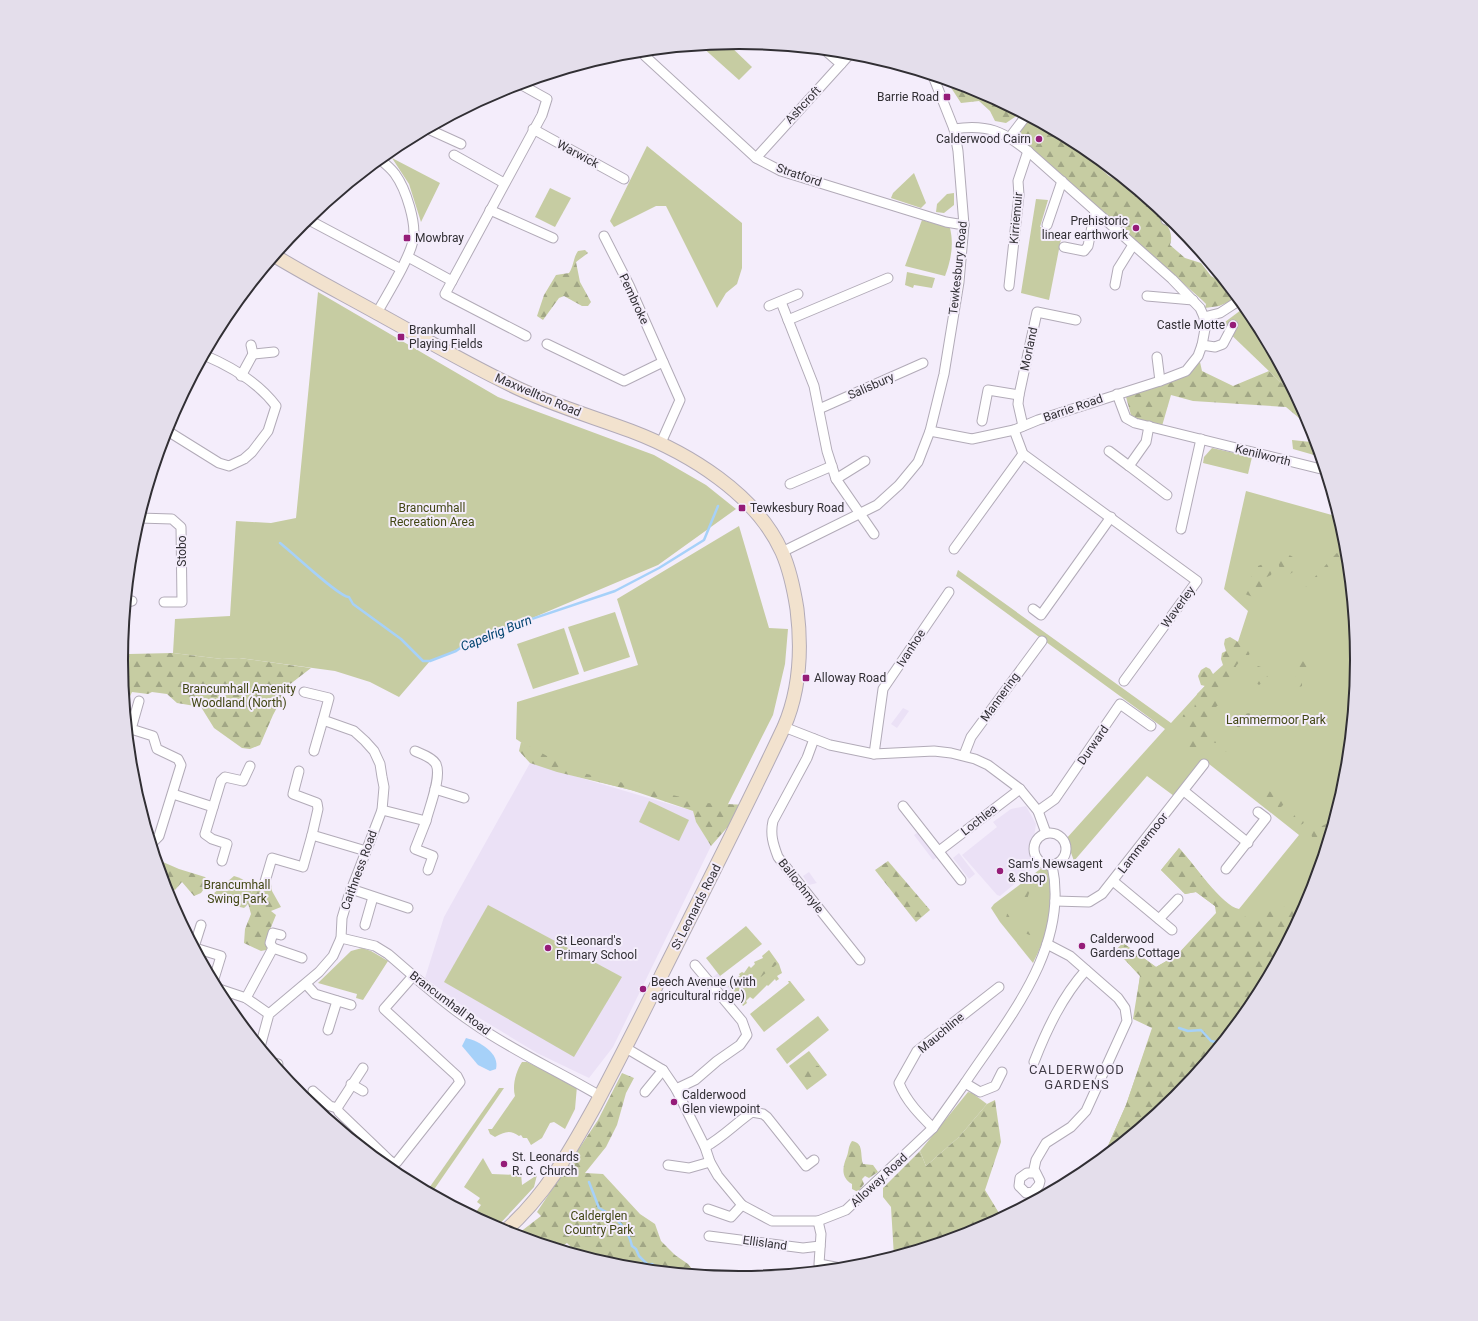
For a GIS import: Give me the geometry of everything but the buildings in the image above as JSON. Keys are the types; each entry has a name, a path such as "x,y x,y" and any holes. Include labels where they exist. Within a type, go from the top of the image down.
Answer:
{"street":[{"name":"Stratford","path":"645,56 756,158 781,171 946,222 964,225"},
{"path":"832,56 841,64"},
{"name":"Ashcroft","path":"756,158 846,59"},
{"name":"Tewkesbury Road","path":"782,552 877,504 899,485 918,462 930,431 944,374 959,282 964,225 962,188 954,129 935,81"},
{"path":"526,87 547,99 542,114 445,294 526,336"},
{"path":"1010,137 1023,120"},
{"path":"954,129 968,127 984,128 1010,137 1062,181 1193,300 1200,308 1204,317 1225,310 1235,303"},
{"name":"Warwick","path":"533,129 624,179"},
{"path":"433,131 461,144"},
{"name":"Kirriemuir","path":"1009,286 1019,195 1018,182 1028,151"},
{"path":"454,155 504,183"},
{"path":"377,313 408,257 414,241 414,230 409,204 395,174 384,163"},
{"path":"1047,225 1062,181"},
{"path":"490,210 553,238"},
{"path":"1064,247 1084,251 1088,246 1095,212"},
{"path":"313,222 401,269"},
{"name":"Pembroke","path":"604,236 629,285 680,400 660,445"},
{"path":"1115,285 1118,269 1133,245"},
{"path":"408,257 452,281"},
{"name":"Maxwellton Road","path":"278,258 476,368 514,387 558,405 632,431 693,461 722,480 740,496 767,528 782,552"},
{"path":"788,320 888,278"},
{"path":"769,306 798,294"},
{"path":"1147,296 1193,300"},
{"path":"781,302 814,386 827,451 836,479 874,534"},
{"name":"Morland","path":"1023,426 1018,404 1019,395 1038,312 1076,320"},
{"name":"Barrie Road","path":"930,431 972,439 1014,430 1186,370 1198,356 1202,345 1205,329 1204,317"},
{"path":"1202,345 1215,347 1223,344 1233,325"},
{"path":"547,344 624,381 663,362"},
{"path":"241,376 253,354 251,345"},
{"path":"253,354 274,352"},
{"path":"171,433 219,464 229,466 244,459 268,431 276,406 267,394 241,376 208,357"},
{"path":"1157,357 1160,380"},
{"name":"Salisbury","path":"819,409 923,362"},
{"path":"982,421 988,390 1019,395"},
{"name":"Kenilworth","path":"1117,394 1126,418 1135,423 1320,469"},
{"path":"1130,466 1146,442 1149,426"},
{"path":"954,549 1023,454 1014,430"},
{"path":"1181,529 1202,439"},
{"path":"1108,451 1167,495"},
{"name":"Waverley","path":"1023,454 1197,581 1124,681"},
{"path":"836,479 865,461"},
{"path":"790,484 832,466"},
{"path":"1033,609 1041,615 1111,517"},
{"name":"Stobo","path":"144,518 172,519 182,528 182,602 164,602"},
{"name":"St Leonards Road","path":"510,1227 525,1214 556,1173 600,1096 626,1048 784,727 792,705 800,663 799,628 794,589 782,552"},
{"name":"Ivanhoe","path":"874,754 883,689 949,592"},
{"name":"Mannering","path":"964,755 971,737 1042,641"},
{"path":"304,692 329,698 314,751"},
{"path":"132,727 139,701"},
{"name":"Durward","path":"1038,811 1056,799 1120,704 1151,726"},
{"name":"Caithness Road","path":"269,1014 306,984 333,956 341,938 342,918 351,889 382,810 384,787 380,764 374,752 354,731 323,720"},
{"path":"784,727 848,750 874,754 934,752 964,755 988,765 1020,789 1038,811 1046,833"},
{"path":"132,729 153,736 156,749 178,759 181,765 159,836 155,841"},
{"name":"Ballochmyle","path":"814,739 807,758 773,821 771,831 772,840 778,857 860,960"},
{"path":"415,752 430,758 435,763 437,771 435,789 416,849 433,856 428,870"},
{"name":"Lammermoor","path":"1055,900 1089,902 1102,894 1204,764"},
{"path":"222,861 226,844 212,839 205,834 223,778 243,781 250,766"},
{"path":"264,885 272,858 303,867 318,809 317,803 293,794 299,770"},
{"path":"435,789 464,798"},
{"name":"Lochlea","path":"939,852 1020,789"},
{"path":"1184,791 1248,843"},
{"path":"173,794 213,807"},
{"path":"903,806 961,880"},
{"path":"382,810 426,821"},
{"path":"1226,868 1248,843 1266,818 1258,812"},
{"path":"1046,833 1059,835 1065,842 1066,847 1064,857 1057,864 1052,865 1042,863 1038,859 1034,850 1037,840 1046,833"},
{"path":"312,835 366,850"},
{"name":"Alloway Road","path":"626,1048 663,1070 676,1089 718,1176 742,1205 772,1221 818,1221 846,1210 933,1128 1027,990 1047,944 1055,900 1056,882 1052,865"},
{"path":"1113,881 1172,930"},
{"path":"351,889 408,908"},
{"path":"365,925 373,897"},
{"path":"1159,919 1178,899"},
{"path":"196,941 201,925"},
{"path":"281,935 273,933 270,943 273,948 302,958"},
{"name":"Brancumhall Road","path":"341,938 375,946 388,954 472,1023 600,1096"},
{"path":"1034,1172 1036,1160 1046,1143 1071,1127 1086,1111 1127,1021 1125,1008 1118,998 1070,956 1047,944"},
{"path":"246,998 273,948"},
{"path":"200,949 221,956 215,975"},
{"path":"676,1089 695,1080 717,1061 740,1045 747,1035 742,1021 695,965"},
{"path":"1034,1062 1062,1002 1072,986 1086,970"},
{"path":"395,1166 460,1082 457,1076 384,1009 413,976"},
{"path":"306,984 315,994 351,1005"},
{"name":"Mauchline","path":"933,1128 903,1094 900,1083 917,1051 999,987"},
{"path":"225,991 246,998 269,1014 261,1042"},
{"path":"328,1030 337,1001"},
{"path":"337,1108 351,1084 363,1068"},
{"path":"644,1092 663,1070"},
{"path":"965,1083 980,1092 995,1086 1002,1072"},
{"path":"351,1084 363,1091"},
{"path":"313,1091 330,1106 337,1108 339,1112 383,1157"},
{"path":"705,1147 717,1141 732,1126 752,1112 763,1114 767,1117 806,1166 814,1160"},
{"path":"668,1165 689,1168 710,1162"},
{"path":"708,1209 731,1217 742,1205"},
{"path":"818,1221 821,1234 818,1264 828,1265"},
{"name":"Ellisland","path":"709,1236 803,1248 820,1246"}],"shaded area":[{"path":"903,708 909,711 897,728 891,724"},
{"name":"St Leonard's Primary School","path":"530,763 693,811 696,822 711,846 613,1047 589,1078 537,1053 476,1016 425,978 444,917"},
{"path":"1026,806 1036,824 1031,856 1037,865 1000,896 997,895 962,855 997,827 993,822 1011,809"},
{"path":"920,831 939,856 933,860 914,835"},
{"path":"959,853 975,874 969,879 953,858"},
{"path":"809,872 817,883 809,885 803,876"},
{"path":"718,973 733,993 728,996 713,977"}],"green space":[{"path":"733,49 752,67 739,80 705,50"},
{"path":"950,87 1017,116 1006,123 995,121 990,111 979,101 961,103"},
{"path":"1023,119 1045,131 1079,152 1100,167 1109,176 1119,181 1168,226 1171,235 1170,245 1185,258 1201,263 1211,276 1217,279 1233,300 1219,306 1205,308 1206,304 1202,300 1029,146 1020,134 1018,124"},
{"path":"647,146 742,223 742,268 737,284 726,293 717,308 666,206 656,206 614,227 610,221"},
{"path":"392,158 440,183 421,222 409,184"},
{"path":"914,173 926,203 921,208 891,198 893,193"},
{"path":"550,188 571,198 555,227 535,217"},
{"path":"954,193 954,205 944,213 936,212 937,204 947,194"},
{"path":"1036,199 1048,200 1040,227 1062,234 1049,300 1021,293"},
{"path":"922,220 950,228 952,240 951,252 945,276 905,266"},
{"path":"585,250 588,253 576,262 580,282 591,302 588,306 582,306 564,296 559,298 543,320 537,316 544,295 556,275 569,273 578,251"},
{"path":"907,272 935,278 932,288 914,285 913,288 905,285"},
{"name":"Brancumhall Recreation Area","path":"318,292 498,397 654,455 706,485 736,509 658,565 430,661 399,697 370,682 335,671 240,658 222,659 173,653 175,619 230,616 236,521 271,523 296,518"},
{"path":"1240,311 1269,355 1285,387 1221,325"},
{"path":"1200,362 1202,371 1233,386 1269,371 1285,387 1301,420 1286,407 1193,401 1171,395 1162,426 1139,420 1131,415 1126,397 1175,379"},
{"path":"1292,440 1310,442 1315,455 1293,449"},
{"path":"1212,448 1252,457 1248,474 1203,463 1204,457"},
{"name":"Lammermoor Park","path":"1246,491 1333,515 1339,541 1345,581 1349,621 1350,660 1349,700 1339,780 1330,819 1304,895 1269,966 1224,1033 1199,1064 1142,1120 1106,1149 1126,1105 1159,1010 1137,999 1140,976 1116,950 1123,943 1156,967 1177,955 1217,913 1215,906 1196,892 1185,894 1161,870 1179,848 1216,892 1232,906 1239,909 1299,835 1204,760 1174,796 1147,776 1074,861 1066,839 1165,729 956,576 958,570 1171,723 1234,654 1248,611 1224,589"},
{"path":"739,526 769,628 788,629 785,664 773,715 723,814 569,774 516,739 517,702 638,665 617,599"},
{"path":"1340,549 1341,555 1284,616 1279,616"},
{"path":"1285,554 1295,558 1297,565 1293,572 1283,576 1278,561"},
{"path":"1267,564 1273,569 1271,575 1267,577 1266,583 1253,597 1245,594 1245,588 1251,585 1251,576 1257,574 1258,566"},
{"path":"615,612 630,657 584,672 568,627"},
{"path":"564,628 579,674 533,689 517,644"},
{"path":"1230,637 1240,643 1251,639 1254,644 1249,655 1245,655 1236,666 1236,673 1216,689 1223,699 1221,703 1212,710 1212,716 1204,725 1218,731 1216,743 1206,743 1193,753 1184,747 1185,740 1193,734 1190,727 1182,723 1183,715 1194,709 1197,694 1205,686 1201,685 1198,676 1201,670 1206,667 1210,669 1213,674 1223,665 1221,659 1222,653 1226,651 1224,644 1225,639"},
{"name":"Brancumhall Amenity Woodland (North)","path":"173,653 222,659 239,658 311,668 289,685 273,715 260,745 250,749 242,748 214,728 201,707 177,703 167,694 132,692 129,699 128,654"},
{"path":"1302,661 1307,662 1309,672 1302,678 1302,686 1297,688 1293,684 1296,676 1294,672 1295,667"},
{"path":"1258,666 1264,668 1268,678 1259,685 1255,681 1254,676"},
{"path":"1250,713 1249,721 1242,732 1228,751 1223,752 1236,730 1239,719 1243,714"},
{"path":"521,742 575,771 705,803 747,805 711,846 696,822 693,811 631,790 557,772 530,763 519,751"},
{"path":"1269,791 1274,793 1275,797 1283,798 1285,803 1280,808 1273,802 1266,801 1264,796"},
{"path":"649,801 689,820 679,841 639,822"},
{"path":"1297,813 1301,813 1305,819 1301,825 1297,825 1293,821 1293,817"},
{"path":"1329,823 1326,831 1321,836 1322,840 1320,842 1312,837 1311,833 1315,826 1322,826"},
{"path":"1179,848 1229,911 1249,918 1301,902 1269,966 1224,1033 1199,1064 1171,1093 1142,1120 1106,1149 1126,1105 1152,1028 1133,1019 1140,976 1116,950 1123,943 1156,967 1177,955 1216,913 1215,906 1196,892 1185,894 1161,870"},
{"path":"162,861 179,869 205,877 209,882 201,893 194,896 182,882 175,890 172,889"},
{"path":"888,861 930,910 916,922 875,870"},
{"path":"1043,867 1048,870 1050,895 1049,918 1047,929 1033,963 1000,922 991,908 994,904"},
{"name":"Brancumhall Swing Park","path":"234,876 249,884 251,889 251,898 249,903 244,908 224,903 213,894"},
{"path":"270,876 272,891 281,907 271,911 276,915 269,932 272,940 266,950 261,951 244,943 245,929 251,914 248,903 253,889 260,888"},
{"path":"1035,880 1037,883 1033,894 1029,893 1026,903 1020,903 1019,899 1022,889"},
{"path":"488,905 622,977 574,1057 444,982"},
{"path":"1016,909 1019,910 1021,914 1019,917 1014,917 1011,921 1006,918 1007,914"},
{"path":"1028,925 1032,925 1034,926 1034,934 1028,935 1025,932 1025,928"},
{"path":"746,926 762,944 720,976 706,958"},
{"path":"362,948 371,951 388,961 363,1000 356,998 357,994 318,983 351,951"},
{"path":"769,950 779,964 782,973 777,976 779,979 776,981 775,979 768,986 767,985 753,999 750,997 746,1001 747,1003 743,1006 728,986 732,982 731,980 740,976 739,974 742,972 744,973 749,966 751,968 755,964 754,962 763,958 762,956"},
{"path":"775,962 777,963 776,965 742,992 740,990 740,986 743,982 756,976 765,965"},
{"path":"788,981 790,981 805,1000 764,1032 750,1014 789,983"},
{"path":"818,1016 829,1030 787,1064 776,1049"},
{"path":"809,1051 827,1075 807,1090 789,1066"},
{"path":"522,1062 527,1062 577,1086 575,1109 565,1129 554,1122 550,1123 542,1138 531,1145 527,1138 523,1138 521,1135 519,1136 513,1132 507,1132 495,1137 490,1134 488,1129 492,1129 515,1096 515,1079"},
{"path":"808,1065 819,1066 820,1073 816,1074 815,1082 812,1086 806,1087 799,1077 799,1074"},
{"name":"Calderglen Country Park","path":"622,1073 634,1078 626,1093 617,1125 606,1147 585,1173 603,1174 640,1214 655,1224 661,1241 675,1255 688,1264 693,1270 659,1267 620,1260 573,1249 567,1243 563,1246 542,1240 521,1231 541,1216 537,1212 598,1120"},
{"path":"499,1088 504,1088 434,1190 429,1188"},
{"path":"968,1092 972,1093 987,1104 959,1137 926,1166 920,1151"},
{"path":"995,1100 1001,1142 985,1190 999,1213 936,1240 894,1252 891,1207 883,1197 883,1188 920,1151 926,1166 959,1137 987,1104"},
{"path":"852,1141 856,1142 860,1147 863,1164 873,1165 878,1172 869,1178 865,1176 862,1179 864,1184 858,1192 852,1189 852,1184 844,1175 844,1164"},
{"path":"483,1158 492,1174 519,1175 521,1173 522,1185 537,1175 534,1187 501,1223 476,1212 481,1205 477,1202 480,1198 464,1187"}],"water":[{"path":"466,1038 477,1042 492,1053 495,1058 496,1069 490,1071 478,1065 462,1046"}],"waterway":[{"name":"Capelrig Burn","path":"280,543 326,583 349,597 353,604 401,639 423,661 430,661 456,651 469,642 496,631 615,591 659,568 704,540 718,506"},
{"path":"1179,1028 1188,1031 1201,1030 1211,1041 1216,1042"},
{"path":"589,1182 599,1208 620,1223 639,1256 648,1265 652,1264 656,1266"}],"place":[{"name":"Barrie Road","path":"947,97"},
{"name":"Calderwood Cairn","path":"1039,139"},
{"name":"Prehistoric linear earthwork","path":"1136,228"},
{"name":"Mowbray","path":"407,238"},
{"name":"Castle Motte","path":"1233,325"},
{"name":"Brankumhall Playing Fields","path":"401,337"},
{"name":"Tewkesbury Road","path":"742,508"},
{"name":"Alloway Road","path":"806,678"},
{"name":"Sam's Newsagent & Shop","path":"1000,871"},
{"name":"Calderwood Gardens Cottage","path":"1082,946"},
{"name":"St Leonard's Primary School","path":"548,948"},
{"name":"Beech Avenue (with agricultural ridge)","path":"643,989"},
{"name":"Calderwood Glen viewpoint","path":"674,1102"},
{"name":"St. Leonards R. C. Church","path":"504,1164"}],"district":[{"name":"CALDERWOOD GARDENS","path":"1077,1076"}]}
